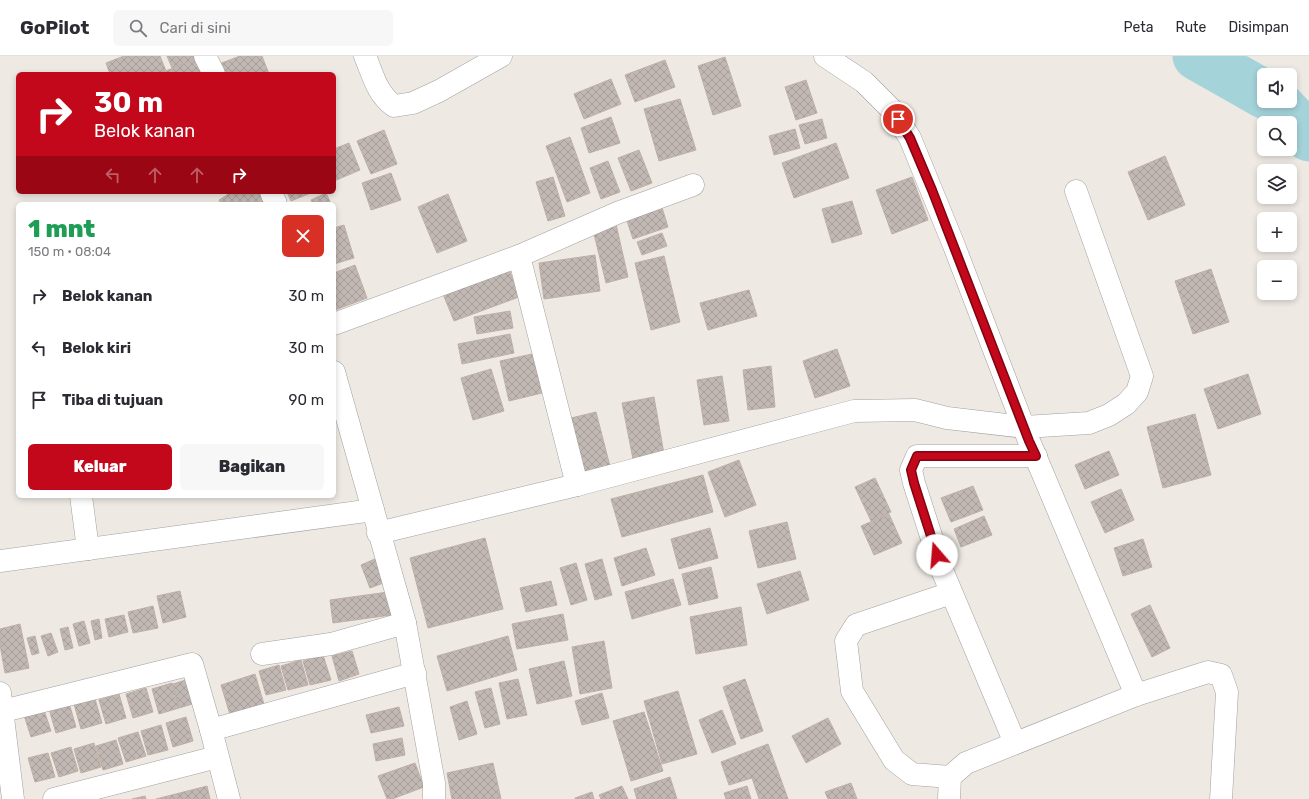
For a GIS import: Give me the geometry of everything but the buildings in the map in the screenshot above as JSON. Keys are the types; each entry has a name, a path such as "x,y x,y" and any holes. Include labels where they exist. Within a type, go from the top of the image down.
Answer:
{"street":[{"path":"205,56 213,72"},
{"path":"365,56 379,92 394,106 413,103 439,91 501,56"},
{"path":"825,56 864,82 892,110 910,138 1024,427 1136,695"},
{"path":"336,323 519,256 617,213 693,185"},
{"path":"378,533 578,485 854,411 915,410 947,418 1024,427 1089,423 1109,415 1126,404 1137,392 1142,376 1076,192"},
{"path":"519,256 578,485"},
{"path":"336,386 339,406 374,510 378,533 405,623 434,784 433,799"},
{"path":"1015,743 951,593 911,470 917,456 1036,456"},
{"path":"81,498 88,549"},
{"path":"0,561 374,510"},
{"path":"951,593 856,625 846,641 852,691 894,760 912,774 950,777 966,763 1015,743 1136,695 1208,672 1221,675 1227,692 1220,799"},
{"path":"262,654 331,644 405,623"},
{"path":"13,799 2,702 192,664 229,799"},
{"path":"211,730 415,673"},
{"path":"54,799 217,756"},
{"path":"949,799 950,777"}],"waterway":[{"path":"1197,56 1257,90"},
{"path":"1282,108 1309,137"}],"route":[{"path":"898,119 910,138 953,243 1036,456 917,456 911,470 937,555"}]}
